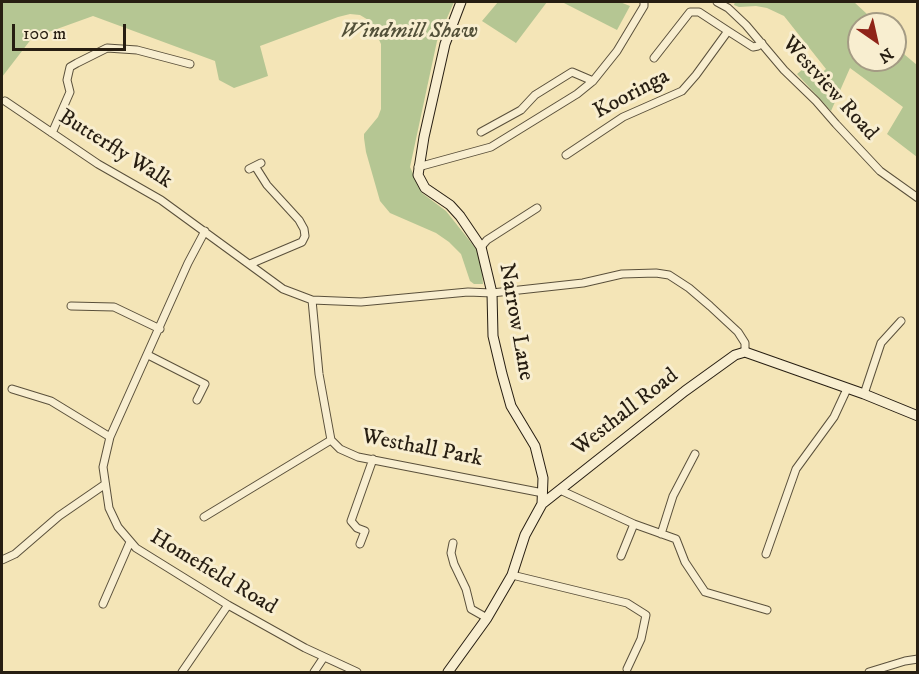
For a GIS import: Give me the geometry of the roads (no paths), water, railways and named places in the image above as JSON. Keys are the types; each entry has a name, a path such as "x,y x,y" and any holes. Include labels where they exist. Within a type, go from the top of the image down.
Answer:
{"street":[{"path":"461,2 445,44 418,175 425,188 455,210 481,247 537,208"},
{"name":"Westview Road","path":"717,2 728,8 762,43 784,70 816,101 880,171 918,198"},
{"path":"418,167 491,147 559,106 593,81 617,51 646,3"},
{"name":"Kooringa","path":"654,58 690,12 699,12 753,47 762,43"},
{"name":"Kooringa","path":"566,155 623,117 682,91 728,31"},
{"path":"52,133 70,92 67,80 70,67 77,63 107,48 137,50 190,64"},
{"path":"481,132 520,110 535,95 572,72 593,81"},
{"name":"Butterfly Walk","path":"5,101 98,164 161,200 283,289 312,300 361,302 468,292 492,293 573,284 622,274 647,272 669,275 689,288 738,332 745,343 745,352"},
{"path":"250,264 302,242 305,236 299,220 274,194 255,166"},
{"name":"Homefield Road","path":"205,231 188,263 110,437 103,467 109,508 118,527 136,548 228,605 324,657 357,672"},
{"name":"Narrow Lane","path":"481,247 492,293 493,336 502,374 511,406 535,446 543,478 542,504"},
{"name":"Westhall Park","path":"312,300 319,375 332,440 340,449 358,457 543,493"},
{"path":"71,306 114,307 160,329"},
{"path":"864,394 880,343 901,321"},
{"path":"745,352 864,394 918,416"},
{"name":"Westhall Road","path":"448,672 487,618 512,575 525,535 542,504 685,391 735,355 745,352"},
{"path":"148,355 205,384 197,400"},
{"path":"766,554 795,469 834,417 847,388"},
{"path":"12,389 51,401 110,437"},
{"path":"204,517 332,440"},
{"path":"661,534 673,496 695,454"},
{"path":"360,544 365,531 357,528 351,521 372,459"},
{"path":"2,560 15,554 59,516 104,485"},
{"path":"560,490 634,524 676,539 685,562 705,592 767,610"},
{"path":"621,556 634,524"},
{"path":"103,604 130,542"},
{"path":"453,543 451,553 466,589 471,609 487,618"},
{"path":"512,575 627,603 646,615 641,639 627,669"},
{"path":"182,672 228,605"},
{"path":"314,672 324,657"},
{"path":"869,672 918,659"}],"park label":[{"name":"Windmill Shaw","path":"409,32"}]}
